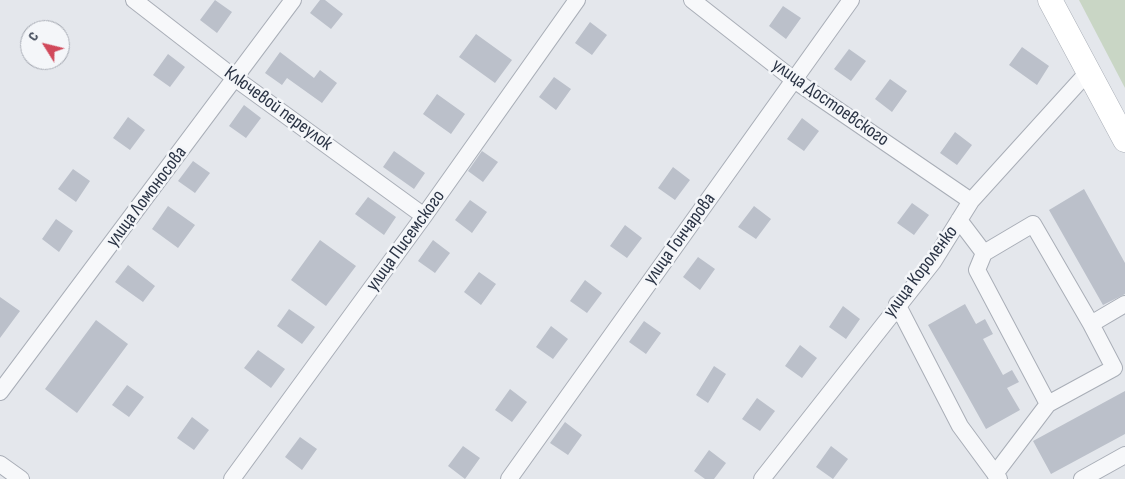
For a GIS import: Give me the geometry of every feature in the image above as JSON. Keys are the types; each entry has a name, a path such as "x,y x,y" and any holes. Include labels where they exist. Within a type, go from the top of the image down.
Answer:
{"main road":[{"path":"1050,0 1125,140"}],"street":[{"name":"Ключевой переулок","path":"134,0 236,79 424,216"},
{"name":"улица Ломоносова","path":"0,392 294,0"},
{"name":"улица Писемского","path":"232,479 424,216 577,0"},
{"name":"улица Достоевского","path":"692,0 794,80 971,201"},
{"name":"улица Гончарова","path":"509,479 851,0"},
{"name":"улица Короленко","path":"762,479 897,304 933,262 971,201 1088,72"},
{"path":"959,220 984,253"},
{"path":"897,304 960,426 997,476 1048,404 1114,368 1033,224 984,253 977,270 1048,404"},
{"path":"1090,324 1125,304"},
{"path":"1082,479 1125,455"},
{"path":"0,464 21,479"}],"green space":[{"path":"1079,0 1125,0 1125,88"}],"building":[{"path":"215,0 232,12 217,33 200,20"},
{"path":"320,0 325,0 343,14 331,29 310,13"},
{"path":"783,6 801,18 786,39 769,26"},
{"path":"590,22 607,35 592,55 575,43"},
{"path":"476,34 512,60 495,83 459,57"},
{"path":"1022,47 1049,66 1037,85 1009,65"},
{"path":"849,49 866,61 851,81 834,69"},
{"path":"280,52 314,78 320,70 337,83 322,103 287,78 282,85 265,73"},
{"path":"168,54 185,67 170,87 153,75"},
{"path":"554,77 571,89 556,110 539,97"},
{"path":"890,79 907,91 892,112 875,99"},
{"path":"437,94 465,114 451,134 423,114"},
{"path":"244,105 261,118 246,138 229,126"},
{"path":"128,117 145,130 130,150 113,138"},
{"path":"802,118 819,131 804,151 787,139"},
{"path":"955,132 972,145 957,165 940,153"},
{"path":"394,151 425,173 414,189 383,167"},
{"path":"482,151 498,162 483,182 468,171"},
{"path":"193,161 210,173 195,193 178,181"},
{"path":"673,167 690,180 675,200 658,188"},
{"path":"73,169 90,181 76,202 58,189"},
{"path":"1084,189 1125,263 1125,294 1103,305 1049,210"},
{"path":"368,197 396,217 384,235 355,214"},
{"path":"470,200 487,212 472,233 455,220"},
{"path":"912,203 929,215 914,235 897,223"},
{"path":"168,206 195,225 178,248 152,229"},
{"path":"754,206 771,219 756,239 738,227"},
{"path":"56,219 73,231 59,252 42,239"},
{"path":"625,225 642,238 627,258 610,246"},
{"path":"320,240 356,266 326,306 291,280"},
{"path":"433,240 450,253 435,273 418,261"},
{"path":"698,257 715,269 700,290 683,277"},
{"path":"128,265 155,286 143,302 115,282"},
{"path":"479,272 496,284 481,305 464,292"},
{"path":"585,280 602,293 587,313 570,301"},
{"path":"0,297 20,311 0,338"},
{"path":"965,304 976,324 985,319 993,334 983,339 1003,375 1012,370 1019,382 1007,388 1020,410 986,429 928,325"},
{"path":"843,306 860,319 846,339 829,327"},
{"path":"289,309 315,327 302,344 277,326"},
{"path":"96,320 128,344 77,413 45,389"},
{"path":"644,321 661,333 646,354 629,342"},
{"path":"551,326 568,339 553,359 536,347"},
{"path":"800,345 817,358 802,378 785,366"},
{"path":"258,350 285,369 271,388 244,368"},
{"path":"714,366 726,374 708,403 696,395"},
{"path":"127,385 144,397 129,417 112,405"},
{"path":"510,389 527,402 512,422 495,410"},
{"path":"1125,391 1125,434 1051,474 1033,441"},
{"path":"757,398 775,411 760,431 742,419"},
{"path":"192,417 209,430 194,450 177,438"},
{"path":"565,422 582,435 568,455 550,443"},
{"path":"300,437 317,449 302,470 285,457"},
{"path":"463,446 480,458 465,479 448,466"},
{"path":"831,446 848,459 833,479 816,467"},
{"path":"709,450 726,463 714,479 705,479 694,471"}]}
